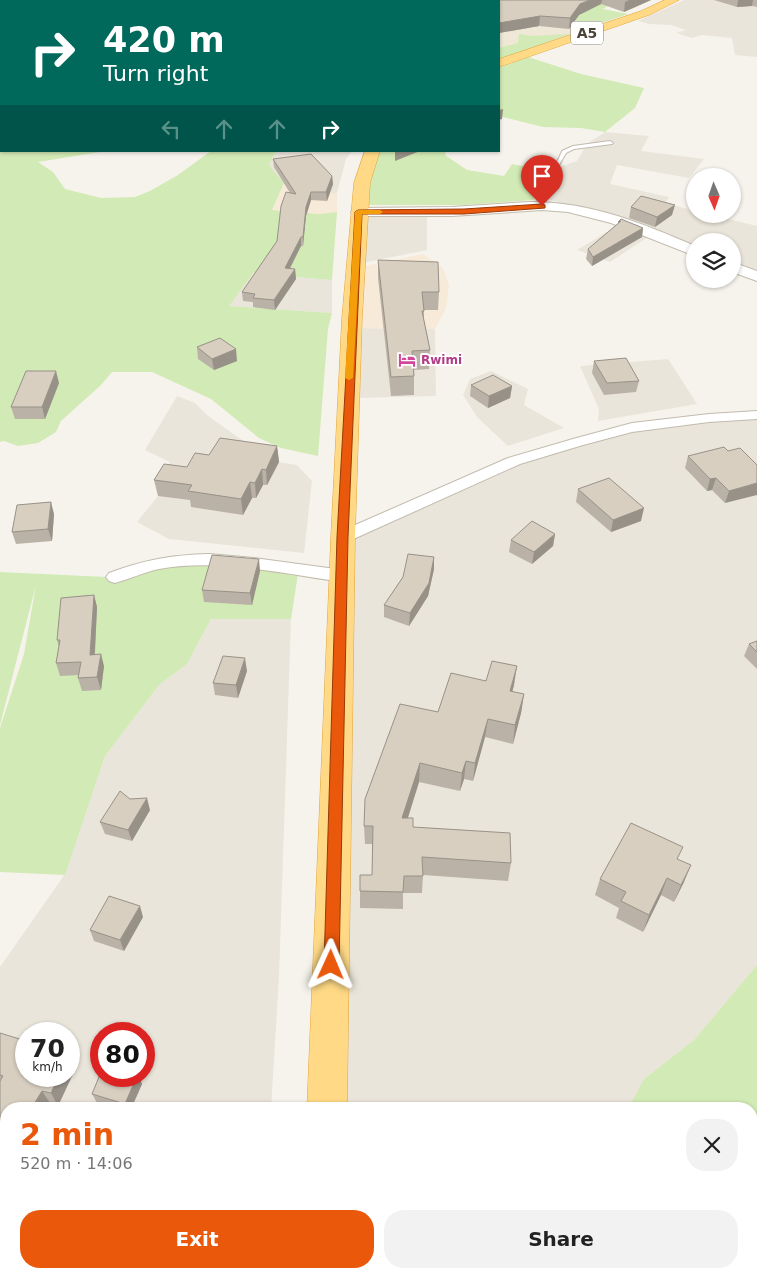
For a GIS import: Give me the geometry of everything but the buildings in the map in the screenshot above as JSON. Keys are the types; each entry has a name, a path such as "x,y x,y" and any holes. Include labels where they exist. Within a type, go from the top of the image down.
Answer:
{"highway":[{"name":"A5","path":"500,64 631,18 674,0"},
{"path":"327,1102 343,576 342,537 358,212 365,170 373,152"}],"street":[{"path":"358,212 464,212 542,206 571,209 641,229 686,247"},
{"path":"741,270 757,276"},
{"path":"342,537 514,461 578,442 632,428 710,418 757,415"},
{"path":"115,577 147,566 198,560 343,576"}],"lane":[{"path":"542,206 538,196 538,185 561,162 564,152 573,148 610,143"}],"shaded area":[{"path":"500,0 522,0 628,14 508,57 500,54"},
{"path":"684,0 757,0 757,57 735,55 732,38 702,35 692,38 676,33 686,30 671,25 649,24 638,21"},
{"path":"605,132 649,136 641,151 704,159 697,168 686,168 686,177 617,165 610,184 669,197 665,203 686,209 686,223 741,222 757,226 757,273 741,267 741,233 686,233 686,244 610,214 546,199 534,180 548,171 577,161 587,144"},
{"path":"276,152 351,152 346,159 337,193 304,193 284,183 269,165"},
{"path":"284,183 304,193 337,193 337,212 319,214 272,210"},
{"path":"427,210 427,250 362,263 367,214"},
{"path":"620,224 651,235 610,262 577,250"},
{"path":"423,254 443,268 449,285 446,308 435,329 357,328 360,267"},
{"path":"254,272 332,280 332,313 228,306"},
{"path":"357,328 435,329 436,396 356,398"},
{"path":"668,359 697,404 598,421 599,409 580,366"},
{"path":"491,371 528,389 524,405 564,428 508,446 477,417 463,395 470,379"},
{"path":"177,396 195,403 208,416 272,461 297,465 312,481 304,553 169,539 137,522 158,496 170,462 145,450"},
{"path":"757,411 757,965 694,1040 644,1079 634,1102 341,1102 351,530 575,440"},
{"path":"211,619 291,619 279,977 271,1102 0,1102 0,967 65,874 105,756 159,685 187,664"}],"green space":[{"path":"542,1 614,2 603,9 628,14 574,32 577,21 574,17"},
{"path":"519,34 532,36 569,34 500,60 500,48 518,43"},
{"path":"528,57 581,74 644,88 635,108 605,132 581,128 543,127 500,116 500,68"},
{"path":"0,152 100,152 38,162 53,172 65,189 101,198 135,197 150,191 178,175 210,152 276,152 269,165 284,183 272,210 319,214 337,212 332,280 254,272 229,306 332,313 328,329 318,456 281,448 259,438 211,399 152,372 112,372 101,385 61,421 56,432 38,443 18,446 4,441 0,442"},
{"path":"379,152 446,152 445,155 467,170 504,176 512,164 548,171 534,180 532,190 536,198 533,200 464,205 368,205 368,178"},
{"path":"176,555 233,556 299,567 291,619 211,619 187,664 159,685 105,756 65,875 0,872 0,728 24,654 36,585 0,725 0,572 106,577 127,566"},
{"path":"757,965 757,1102 632,1102 644,1079 694,1040"}],"slow traffic":[{"path":"349,378 358,212 380,212"}],"place":[{"name":"Rwimi","path":"407,360"}],"route":[{"path":"331,965 343,576 342,537 358,212 464,212 542,206"}]}
